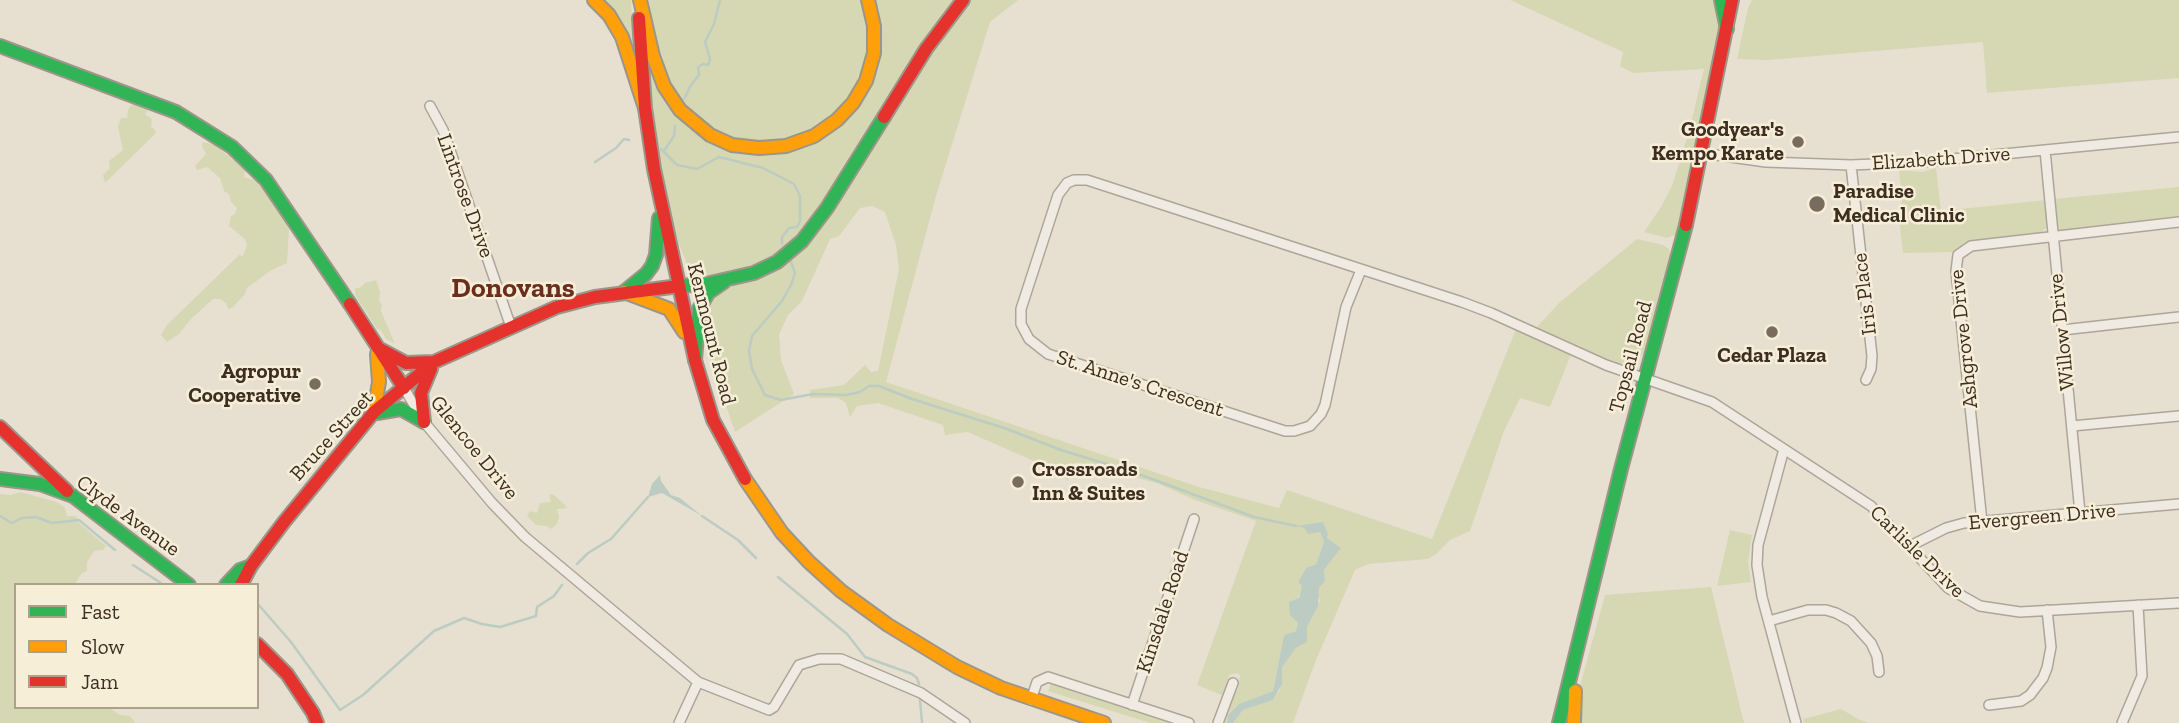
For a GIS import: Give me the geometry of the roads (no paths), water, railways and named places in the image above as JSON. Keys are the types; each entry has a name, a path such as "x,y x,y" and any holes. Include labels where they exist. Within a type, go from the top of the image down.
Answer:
{"main road":[{"path":"594,0 609,15 622,37 645,108"},
{"path":"639,0 653,56 664,86 680,110 710,135 732,145 759,148 786,146 814,136 837,120 853,103 866,80 874,53 874,26 868,0"},
{"name":"Kenmount Road","path":"639,0 645,108 660,202 695,360 710,410 736,465 774,523 809,562 841,591 911,640 979,679 1031,700 1104,723"},
{"path":"695,360 697,320 701,303 708,293 729,279 777,262 808,235 926,50 963,0"},
{"path":"1721,0 1727,29"},
{"name":"Topsail Road","path":"1559,723 1684,234 1732,0"},
{"name":"Glencoe Drive","path":"0,46 176,113 212,132 232,147 266,180 340,286 375,346 404,388"},
{"path":"624,292 646,274 654,261 660,202"},
{"name":"Bruce Street","path":"242,583 251,566 302,498 374,412 434,362 557,307 624,292 729,279"},
{"path":"624,292 661,304 672,312 695,360"},
{"path":"375,346 408,363 434,362 421,393 424,422"},
{"path":"375,346 379,376 374,412 401,409 424,422"},
{"path":"0,427 72,496"},
{"name":"Clyde Avenue","path":"0,479 40,484 72,496 187,583"},
{"path":"228,583 240,570 251,566"},
{"path":"177,574 196,583"},
{"path":"1574,723 1573,706 1580,638"},
{"path":"259,646 287,674 317,723"}],"street":[{"name":"Lintrose Drive","path":"430,106 443,130 511,327"},
{"name":"Elizabeth Drive","path":"1702,153 1766,162 1851,165 1921,162 2179,137"},
{"name":"Willow Drive","path":"2045,150 2080,513"},
{"name":"Iris Place","path":"1851,165 1872,356 1866,380"},
{"name":"St. Anne's Crescent","path":"1361,270 1346,307 1325,405 1310,426 1294,431 1285,431 1048,354 1028,339 1021,324 1021,309 1058,195 1067,183 1074,180 1095,183 1361,270 1491,313 1584,356 1645,379"},
{"path":"2052,237 2179,222"},
{"name":"Ashgrove Drive","path":"1982,522 1956,258 1962,250 1971,246 2052,237"},
{"path":"2062,330 2179,317"},
{"name":"Carlisle Drive","path":"1645,379 1716,404 1871,506 1948,588 1968,601 2005,611 2179,603"},
{"name":"Glencoe Drive","path":"404,388 424,422 492,503 525,537 698,682 769,710 774,707 799,665 819,659 841,659 921,693 965,723"},
{"path":"2072,426 2179,416"},
{"path":"1784,449 1757,552 1757,574 1796,723"},
{"name":"Evergreen Drive","path":"1910,546 1952,526 2179,504"},
{"name":"Kinsdale Road","path":"1132,705 1194,519"},
{"path":"2122,723 2142,676 2138,605"},
{"path":"1769,621 1802,610 1821,609 1836,613 1856,625 1871,643 1877,656 1879,671"},
{"path":"1989,705 2021,701 2030,695 2043,678 2051,647 2048,610"},
{"path":"1031,700 1037,682 1048,677 1189,723"},
{"path":"679,723 698,682"},
{"path":"1218,723 1233,683"}],"waterway":[{"path":"684,99 699,75 698,67 708,65 710,59 705,42 714,24 720,0"},
{"path":"664,151 674,136 675,126"},
{"path":"595,162 624,139 629,140"},
{"path":"661,149 677,165 697,169 719,157 763,168 794,184 800,196 800,221 797,227 789,228 782,237 782,244"},
{"path":"791,262 795,273 791,285 782,301 752,336 749,351 752,369 765,395 781,400 813,394 846,395 860,392 869,386 879,386 1061,450 1136,473 1254,517 1296,526"},
{"path":"577,564 588,553 611,539 648,497"},
{"path":"0,516 12,523 22,518 36,517 52,523 79,520 115,550"},
{"path":"702,516 738,540 756,558"},
{"path":"133,565 161,583"},
{"path":"778,577 847,634 865,657 912,674 919,684"},
{"path":"259,605 291,642 340,710 363,695 434,631 464,618 500,627 536,616 537,607 554,596 562,585"},
{"path":"920,700 922,723"}],"place":[{"name":"Goodyear's Kempo Karate","path":"1798,142"},
{"name":"Paradise Medical Clinic","path":"1817,204"},
{"name":"Cedar Plaza","path":"1772,332"},
{"name":"Agropur Cooperative","path":"315,384"},
{"name":"Crossroads Inn & Suites","path":"1018,482"}],"district":[{"name":"Donovans","path":"513,289"}]}
